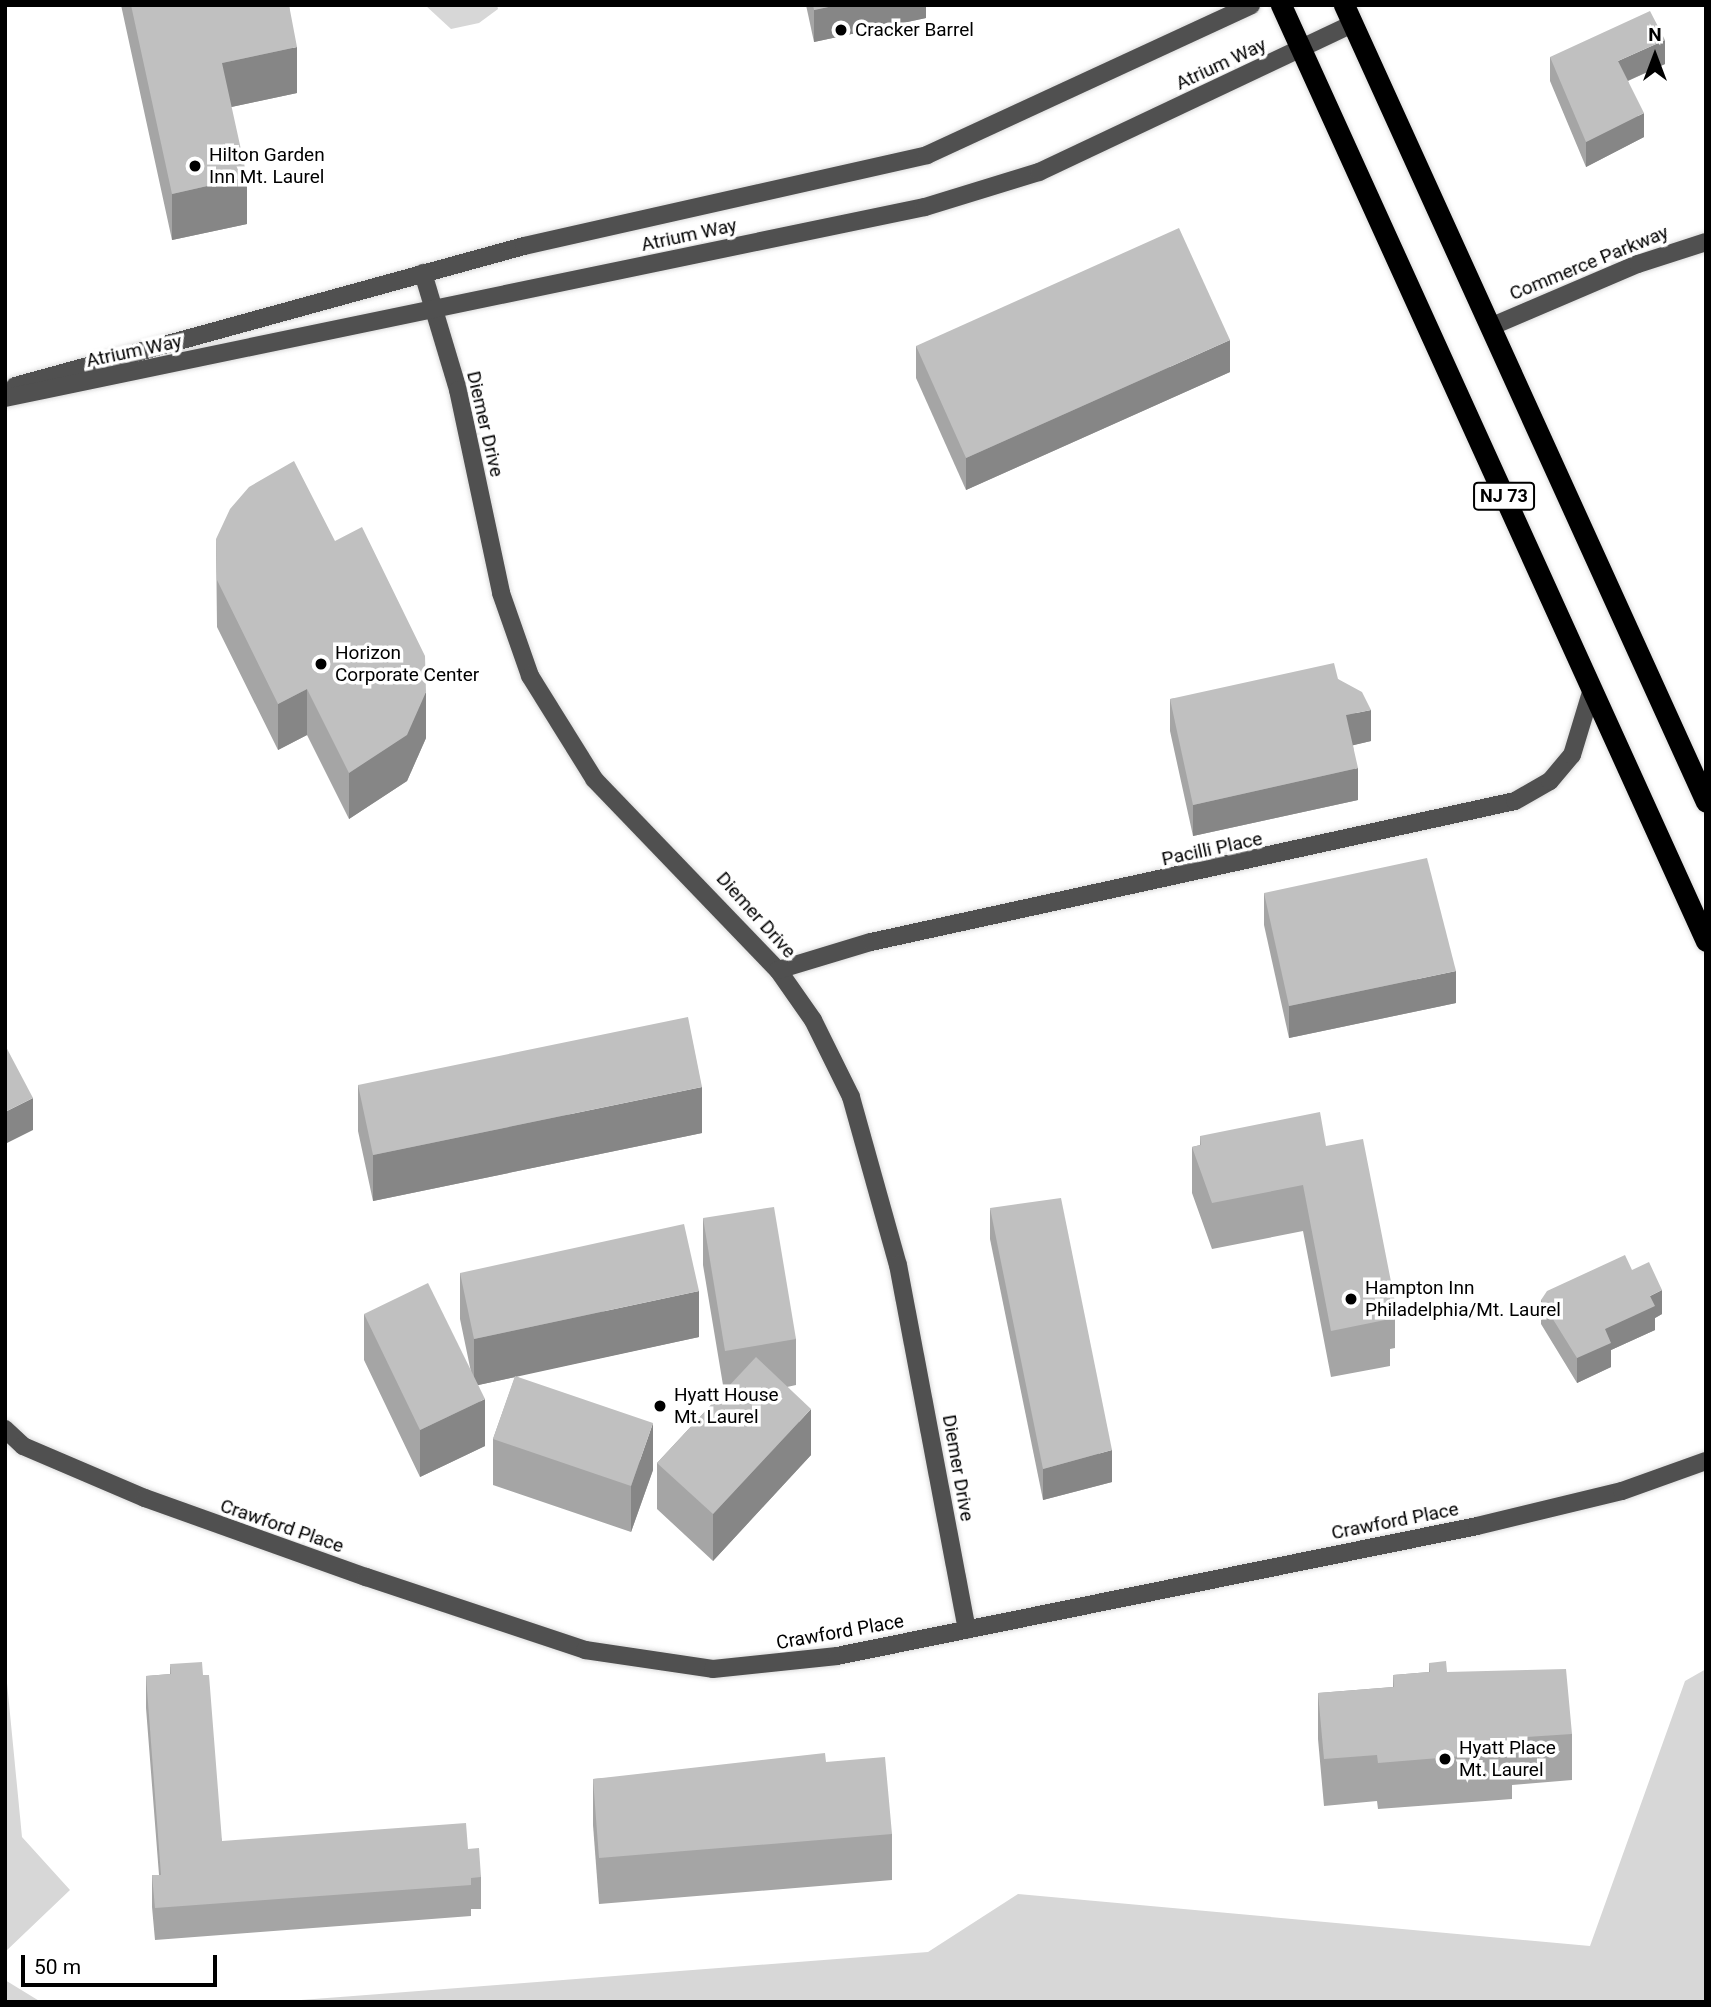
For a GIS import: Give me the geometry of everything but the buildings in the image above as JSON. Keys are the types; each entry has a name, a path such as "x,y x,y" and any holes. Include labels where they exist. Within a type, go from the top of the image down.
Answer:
{"highway":[{"name":"NJ 73","path":"1281,5 1706,942"},
{"name":"NJ 73","path":"1348,15 1706,802"}],"street":[{"name":"Atrium Way","path":"5,389 424,273 928,155 1251,5"},
{"name":"Atrium Way","path":"5,398 434,312 972,193 1039,172 1301,50 1348,15"},
{"name":"Commerce Parkway","path":"1490,327 1638,264 1706,243"},
{"name":"Diemer Drive","path":"424,273 458,390 500,593 530,676 594,779 778,970 833,1058 877,1179 967,1630"},
{"name":"Pacilli Place","path":"778,970 871,942 1459,817 1515,801 1550,781 1581,735 1592,689"},
{"name":"Crawford Place","path":"5,1429 23,1446 188,1516 628,1660 671,1668 755,1668 967,1630 1559,1508 1706,1461"}],"shaded area":[{"path":"425,5 497,5 498,9 479,23 451,29"},
{"path":"1706,1669 1706,2002 275,2002 928,1952 1018,1894 1590,1946 1685,1681"},
{"path":"7,1683 22,1837 70,1890 5,1952"},
{"path":"5,1980 41,2002 5,2002"}],"place":[{"name":"Cracker Barrel","path":"841,30"},
{"name":"Hilton Garden Inn Mt. Laurel","path":"195,166"},
{"name":"Horizon Corporate Center","path":"321,664"},
{"name":"Hampton Inn Philadelphia/Mt. Laurel","path":"1351,1299"},
{"name":"Hyatt House Mt. Laurel","path":"660,1406"},
{"name":"Hyatt Place Mt. Laurel","path":"1445,1759"}]}
